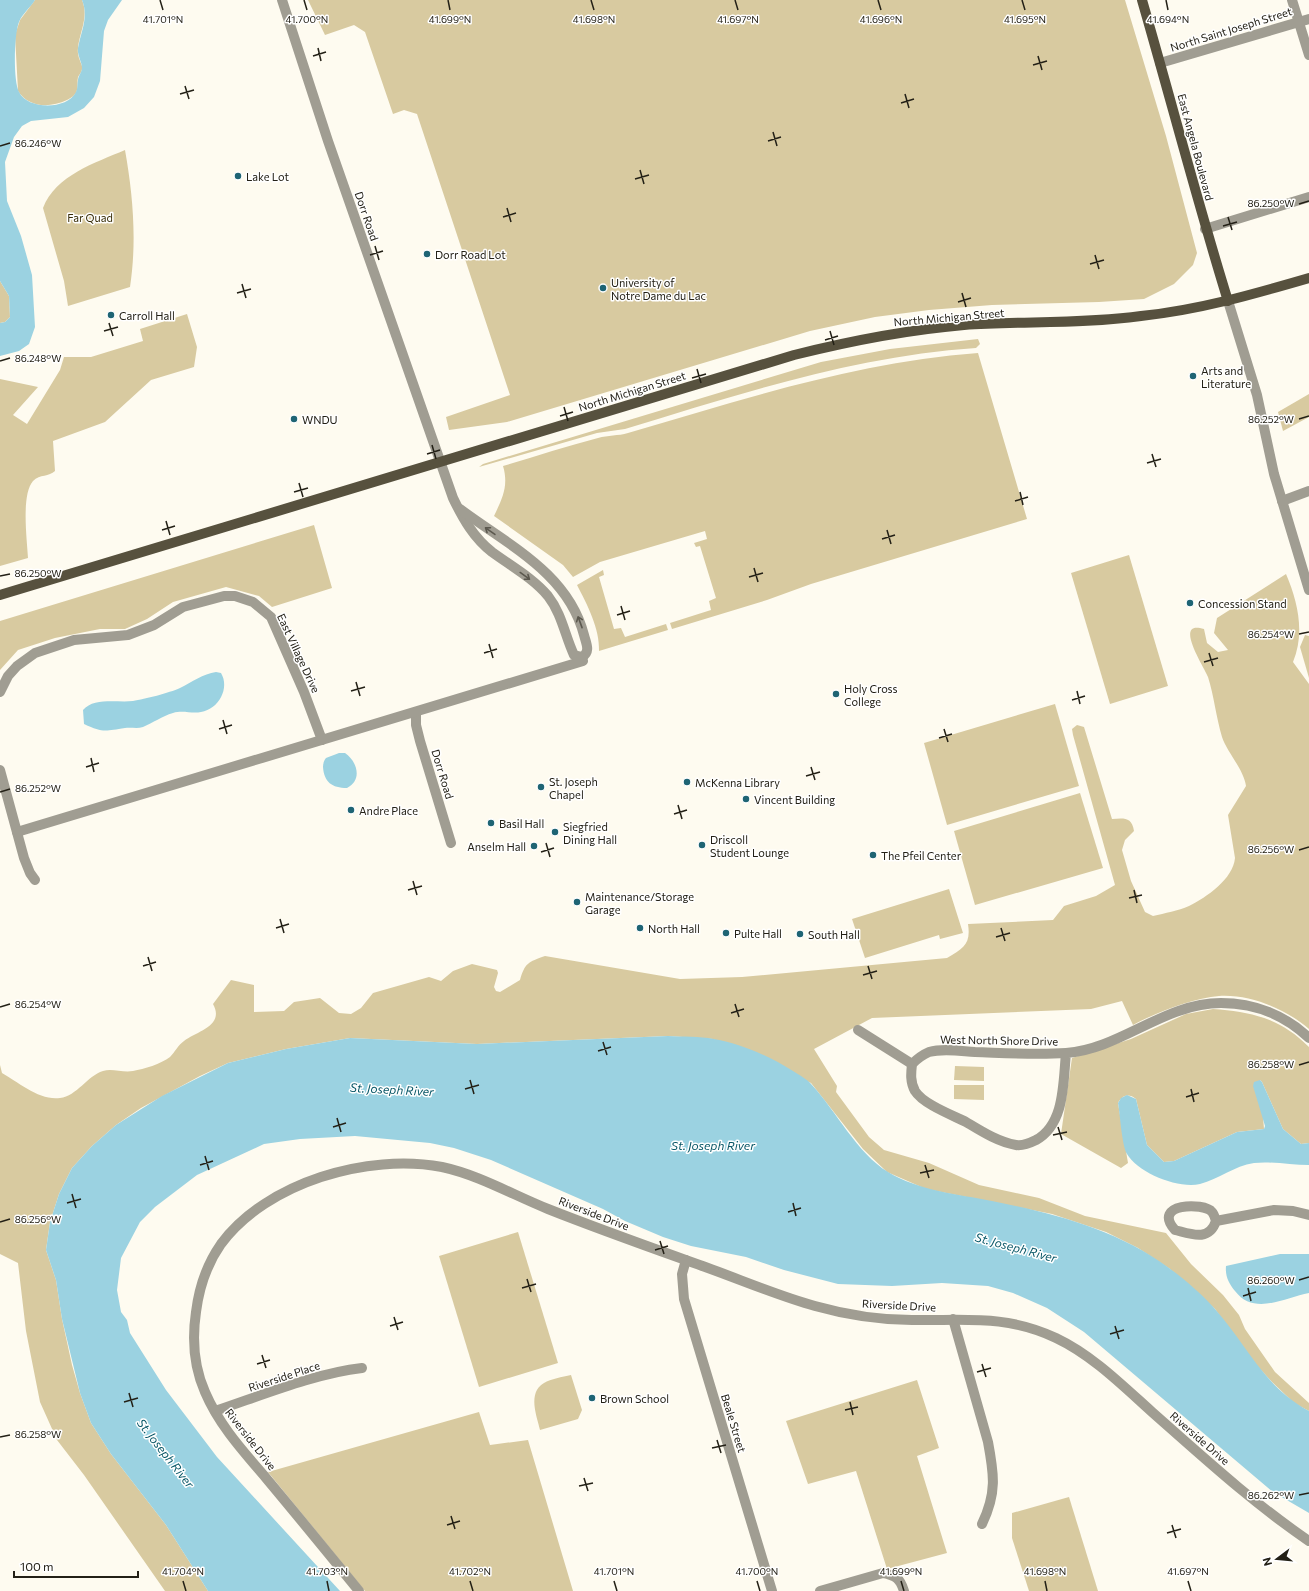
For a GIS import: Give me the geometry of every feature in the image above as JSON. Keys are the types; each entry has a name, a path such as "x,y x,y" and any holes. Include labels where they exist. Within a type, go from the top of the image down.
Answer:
{"main road":[{"name":"East Angela Boulevard","path":"1142,0 1205,229 1228,301"},
{"name":"North Michigan Street","path":"0,595 787,357 836,344 912,331 963,326 1140,317 1228,301 1309,278"}],"street":[{"name":"Dorr Road","path":"282,0 328,141 439,462 457,507 473,533 484,545 532,581 548,597 562,622 574,655 582,659"},
{"path":"1292,0 1309,55"},
{"name":"North Saint Joseph Street","path":"1160,63 1309,19"},
{"path":"1205,229 1309,197"},
{"path":"1228,301 1257,395 1273,468 1309,590"},
{"path":"1282,501 1309,492"},
{"path":"17,832 416,712 582,659 587,649 581,626 571,604 560,586 540,566 457,507"},
{"name":"East Village Drive","path":"0,692 8,676 17,666 35,653 74,640 128,635 154,625 183,607 224,596 235,596 253,602 270,617 304,692 322,740"},
{"name":"Dorr Road","path":"416,712 416,725 420,741 451,843"},
{"path":"0,773 27,867 35,880"},
{"name":"West North Shore Drive","path":"1066,1053 1057,1118 1045,1135 1033,1142 1016,1145 1002,1141 921,1098 911,1082 912,1064 918,1058 937,1051 1066,1053 1106,1043 1183,1009 1209,1004 1235,1004 1265,1011 1286,1020 1309,1038"},
{"path":"858,1030 912,1064"},
{"name":"Riverside Drive","path":"359,1591 238,1445 215,1411 205,1394 197,1369 194,1336 200,1287 222,1244 234,1230 265,1204 286,1192 352,1169 394,1164 429,1165 477,1177 545,1208 795,1300 837,1312 886,1319 986,1319 1018,1324 1054,1337 1081,1352 1267,1512 1309,1541"},
{"path":"1216,1221 1274,1210 1293,1211 1309,1215"},
{"name":"Beale Street","path":"686,1260 682,1274 684,1299 772,1591"},
{"path":"953,1319 988,1442 992,1462 994,1482 993,1495 982,1524"},
{"name":"Riverside Place","path":"215,1411 332,1373 362,1368"},
{"path":"820,1591 874,1574 885,1573 900,1579 904,1591"}],"green space":[{"path":"35,0 82,0 84,6 85,12 78,51 82,69 78,77 77,90 74,95 60,103 40,105 28,101 18,91 15,35 20,20"},
{"path":"308,0 1125,0 1166,136 1197,253 1193,265 1174,284 1144,299 1099,302 992,305 929,310 875,317 810,331 507,422 449,430 446,417 510,395 417,114 404,110 393,114 365,32 354,25 325,35"},
{"name":"Far Quad","path":"125,150 132,201 134,235 130,287 68,306 64,281 43,208 57,187 67,179 89,165"},
{"path":"0,281 9,296 10,317 5,322 0,323"},
{"path":"187,314 197,347 194,367 151,380 105,422 53,441 55,471 33,481 27,496 26,529 28,558 0,566 0,379 38,387 13,415 27,424 60,370 64,357 91,357 143,341 140,329"},
{"path":"978,339 980,344 976,348 931,352 886,359 798,378 625,429 597,433 479,467 483,464 821,362 890,349"},
{"path":"978,353 1027,519 811,584 767,600 672,629 670,623 711,610 709,601 716,598 700,546 696,547 694,543 707,539 705,531 600,562 573,577 563,565 494,516 504,492 505,473 503,466 586,441 628,433 758,395 845,373 933,358"},
{"path":"1309,394 1309,417 1283,431 1278,412"},
{"path":"314,525 332,588 272,607 259,596 226,587 173,602 147,619 125,629 100,629 55,638 18,650 0,670 0,621"},
{"path":"1129,555 1168,686 1110,704 1071,573"},
{"path":"603,570 604,575 599,577 614,629 621,628 625,637 666,624 668,630 599,651 599,643 595,625 589,608 577,585"},
{"path":"1286,574 1297,607 1299,629 1297,651 1293,662 1309,684 1309,1029 1290,1015 1267,1004 1255,1000 1231,996 1219,996 1209,997 1174,1007 1133,1025 1122,1001 1091,1009 872,1018 814,1049 837,1086 836,1092 869,1137 884,1150 929,1163 979,1185 1039,1198 1085,1216 1166,1233 1191,1264 1223,1295 1239,1315 1245,1329 1275,1372 1309,1403 1309,1411 1294,1403 1272,1382 1250,1358 1215,1309 1170,1269 1138,1248 1106,1232 1052,1214 926,1189 887,1172 863,1149 811,1083 713,1039 668,1036 477,1044 350,1038 286,1049 228,1063 200,1076 141,1108 116,1125 92,1146 72,1168 59,1194 50,1222 46,1250 56,1280 62,1319 72,1365 91,1423 111,1454 166,1525 208,1591 165,1591 84,1475 57,1440 40,1402 26,1331 18,1263 0,1254 0,1065 2,1073 22,1086 37,1094 52,1098 60,1098 72,1094 92,1077 103,1071 129,1071 152,1066 170,1057 189,1037 202,1031 213,1023 216,1011 213,1004 231,980 254,985 254,1012 284,1011 294,1002 320,998 339,1013 351,1014 361,1008 373,993 429,977 441,981 453,971 472,964 497,970 498,973 494,987 496,991 500,992 520,980 528,964 545,956 680,979 742,977 947,958 965,945 969,931 968,924 1053,920 1064,906 1096,896 1115,885 1073,735 1072,729 1077,725 1084,727 1112,819 1127,819 1133,826 1134,831 1125,840 1122,850 1131,881 1145,912 1153,916 1185,908 1211,892 1230,873 1235,858 1228,815 1246,786 1239,767 1224,743 1208,677 1193,646 1190,637 1191,631 1195,628 1204,629 1207,643 1218,652 1228,650 1214,633 1217,618"},
{"path":"1305,635 1309,636 1309,678 1300,647"},
{"path":"1055,704 1079,786 947,825 924,743"},
{"path":"1080,793 1103,868 975,905 954,831"},
{"path":"949,889 963,933 940,939 939,935 865,958 852,919"},
{"path":"1213,1009 1240,1012 1265,1018 1287,1029 1309,1047 1309,1143 1301,1144 1283,1129 1260,1080 1264,1129 1237,1132 1174,1161 1164,1162 1147,1145 1136,1099 1131,1096 1124,1097 1118,1103 1128,1163 1121,1168 1061,1134 1072,1058 1131,1039 1186,1014"},
{"path":"955,1066 984,1067 984,1081 954,1080"},
{"path":"954,1085 984,1085 984,1100 954,1099"},
{"path":"518,1232 558,1363 479,1387 439,1256"},
{"path":"571,1375 582,1410 578,1419 540,1430 534,1405 534,1399 539,1387 544,1383 557,1378"},
{"path":"917,1380 939,1448 917,1456 947,1553 887,1569 856,1471 808,1484 786,1421"},
{"path":"479,1412 490,1445 528,1440 573,1591 365,1591 268,1472"},
{"path":"1069,1497 1098,1591 1029,1591 1012,1538 1012,1513"}],"water":[{"path":"0,0 35,0 22,16 17,28 15,57 16,78 19,92 24,98 39,105 48,106 65,102 71,98 77,90 78,78 82,68 78,48 85,18 82,0 122,0 108,20 104,31 100,81 94,97 84,108 68,117 31,121 22,126 14,137 5,162 7,201 21,236 32,275 35,327 29,344 19,351 0,356 0,323 5,322 10,317 9,296 0,281"},
{"path":"216,672 221,673 224,685 223,691 218,702 207,710 201,712 173,713 138,728 104,730 96,729 84,724 83,710 93,703 106,701 133,701 163,694 180,688 202,676"},
{"path":"339,753 345,753 349,756 355,765 357,776 352,785 347,788 333,785 325,777 323,765 325,759"},
{"name":"St. Joseph River","path":"668,1036 708,1038 735,1044 774,1060 793,1071 812,1085 821,1095 866,1154 888,1172 900,1178 926,1188 1039,1211 1084,1225 1128,1243 1149,1254 1175,1272 1215,1309 1268,1378 1293,1401 1309,1411 1309,1513 1273,1492 1084,1332 1047,1308 1013,1293 988,1286 942,1283 892,1286 838,1284 784,1270 746,1257 691,1246 663,1237 491,1160 454,1148 430,1143 355,1136 300,1139 264,1144 197,1175 155,1207 140,1222 121,1258 117,1290 121,1312 127,1320 130,1333 166,1390 217,1457 340,1591 208,1591 166,1525 111,1454 91,1423 80,1393 62,1319 56,1280 46,1250 50,1222 59,1194 72,1168 92,1146 116,1125 162,1096 228,1063 286,1049 350,1038 477,1044"},
{"path":"1260,1080 1283,1129 1301,1144 1309,1143 1309,1165 1267,1162 1254,1163 1240,1167 1207,1182 1191,1185 1170,1182 1159,1178 1132,1161 1127,1154 1122,1137 1118,1103 1121,1098 1127,1095 1136,1099 1147,1145 1164,1162 1174,1161 1237,1132 1264,1129 1265,1126 1253,1086 1254,1082"},
{"path":"1280,1254 1309,1254 1309,1293 1280,1301 1260,1304 1251,1303 1243,1298 1231,1286 1227,1276 1226,1266"}],"place":[{"name":"Lake Lot","path":"238,176"},
{"name":"Dorr Road Lot","path":"427,254"},
{"name":"University of Notre Dame du Lac","path":"603,288"},
{"name":"Carroll Hall","path":"111,315"},
{"name":"Arts and Literature","path":"1193,376"},
{"name":"WNDU","path":"294,419"},
{"name":"Concession Stand","path":"1190,603"},
{"name":"Holy Cross College","path":"836,694"},
{"name":"McKenna Library","path":"687,782"},
{"name":"St. Joseph Chapel","path":"541,787"},
{"name":"Vincent Building","path":"746,799"},
{"name":"Andre Place","path":"351,810"},
{"name":"Basil Hall","path":"491,823"},
{"name":"Siegfried Dining Hall","path":"555,832"},
{"name":"Driscoll Student Lounge","path":"702,845"},
{"name":"Anselm Hall","path":"534,846"},
{"name":"The Pfeil Center","path":"873,855"},
{"name":"Maintenance/Storage Garage","path":"577,902"},
{"name":"North Hall","path":"640,928"},
{"name":"Pulte Hall","path":"726,933"},
{"name":"South Hall","path":"800,934"},
{"name":"Brown School","path":"592,1398"}]}
